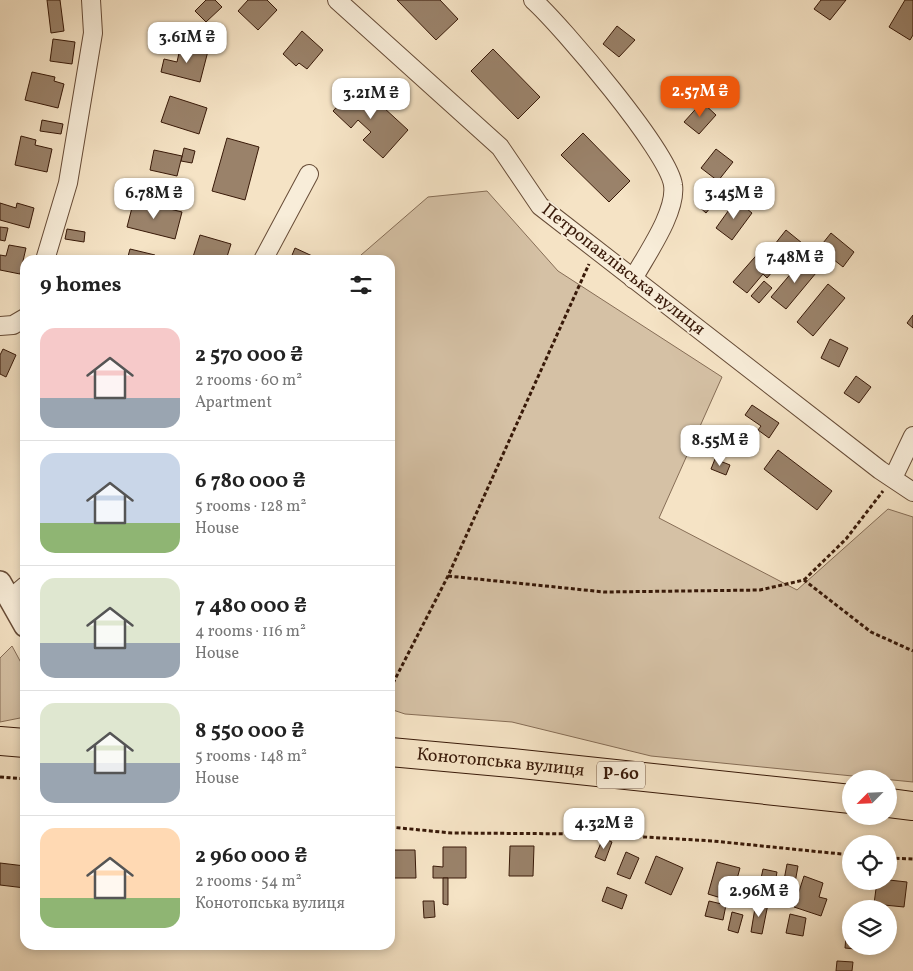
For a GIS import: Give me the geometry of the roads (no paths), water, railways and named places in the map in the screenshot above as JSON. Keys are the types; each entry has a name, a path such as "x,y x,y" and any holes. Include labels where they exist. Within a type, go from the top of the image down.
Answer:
{"main road":[{"path":"0,741 20,743"},
{"name":"Конотопська вулиця","path":"395,752 842,798"},
{"path":"898,804 913,806"}],"street":[{"path":"46,255 68,183 93,33 91,0"},
{"name":"Петропавлівська вулиця","path":"337,0 500,147 540,206 892,478 913,492"},
{"path":"533,0 550,15 618,98 660,155 673,185 670,209 633,278"},
{"path":"266,255 309,174"},
{"path":"0,326 13,324 20,320"},
{"path":"892,478 913,436"},
{"path":"12,589 20,612"}]}
